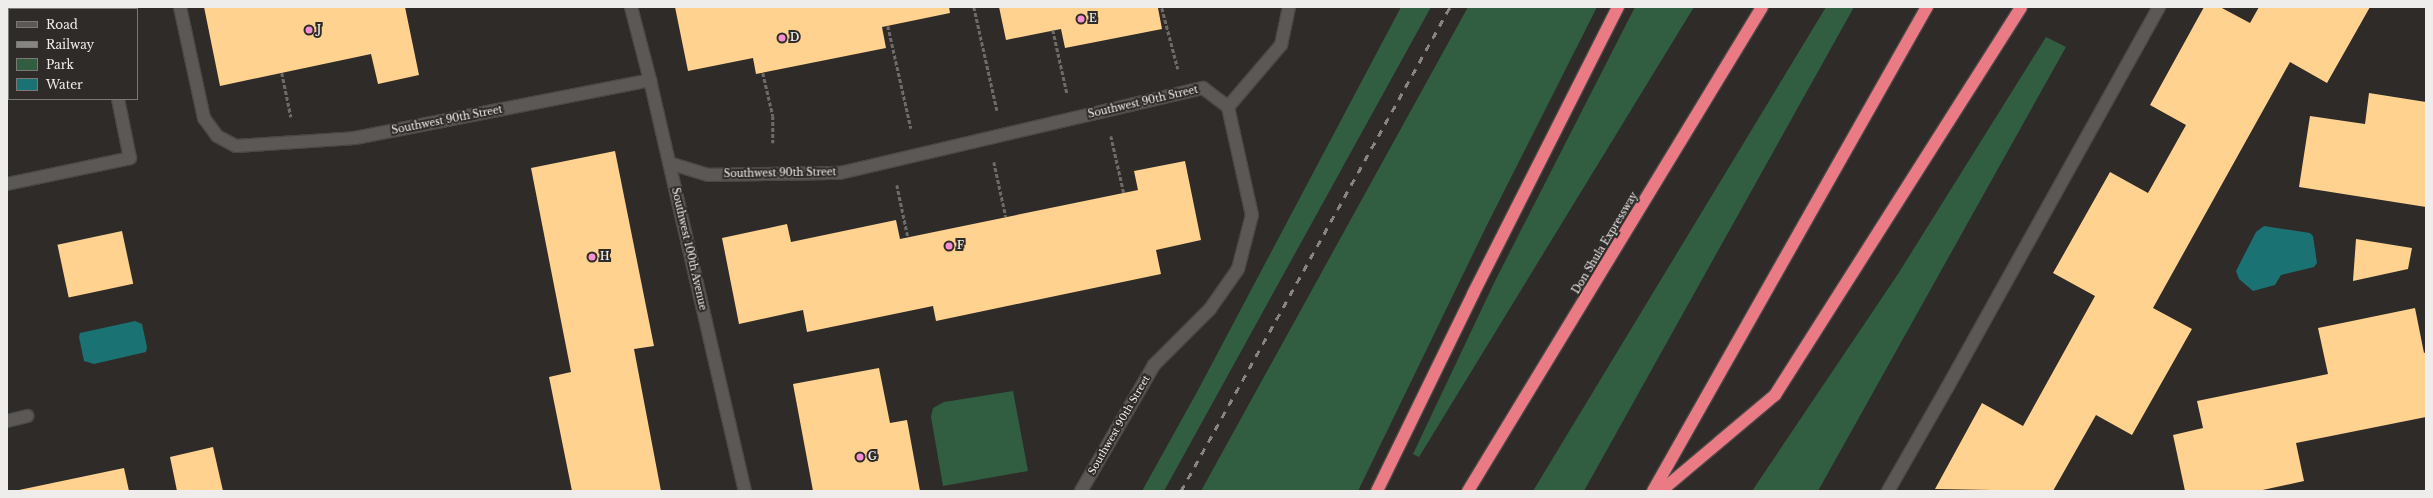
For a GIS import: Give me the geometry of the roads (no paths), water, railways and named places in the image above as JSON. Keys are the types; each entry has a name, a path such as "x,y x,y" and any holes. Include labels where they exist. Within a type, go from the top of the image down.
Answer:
{"highway":[{"path":"1377,491 1473,294 1618,7"},
{"name":"Don Shula Expressway","path":"1468,491 1762,7"},
{"path":"1653,491 1927,7"},
{"path":"1661,491 1774,394 2022,7"}],"street":[{"name":"Southwest 90th Street","path":"180,7 204,118 217,136 229,144 242,147 355,138 650,80"},
{"name":"Southwest 100th Avenue","path":"631,7 650,80 745,491"},
{"path":"1228,107 1281,46 1289,7"},
{"path":"1888,491 2159,7"},
{"name":"Southwest 90th Street","path":"669,163 708,174 840,173 1203,88 1228,107 1252,215 1238,269 1210,309 1154,365 1081,491"},
{"path":"7,184 130,158 118,100"},
{"path":"7,421 27,416"}],"water":[{"path":"2264,226 2310,233 2313,236 2317,263 2314,267 2281,275 2275,285 2253,291 2239,279 2236,271 2256,232"},
{"path":"135,321 142,324 147,347 146,352 94,364 84,361 79,337 80,333"}],"railway":[{"path":"1181,491 1450,7"}],"place":[{"name":"E","path":"1081,19"},
{"name":"J","path":"309,30"},
{"name":"D","path":"782,38"},
{"name":"F","path":"949,246"},
{"name":"H","path":"592,257"},
{"name":"G","path":"860,457"}]}
